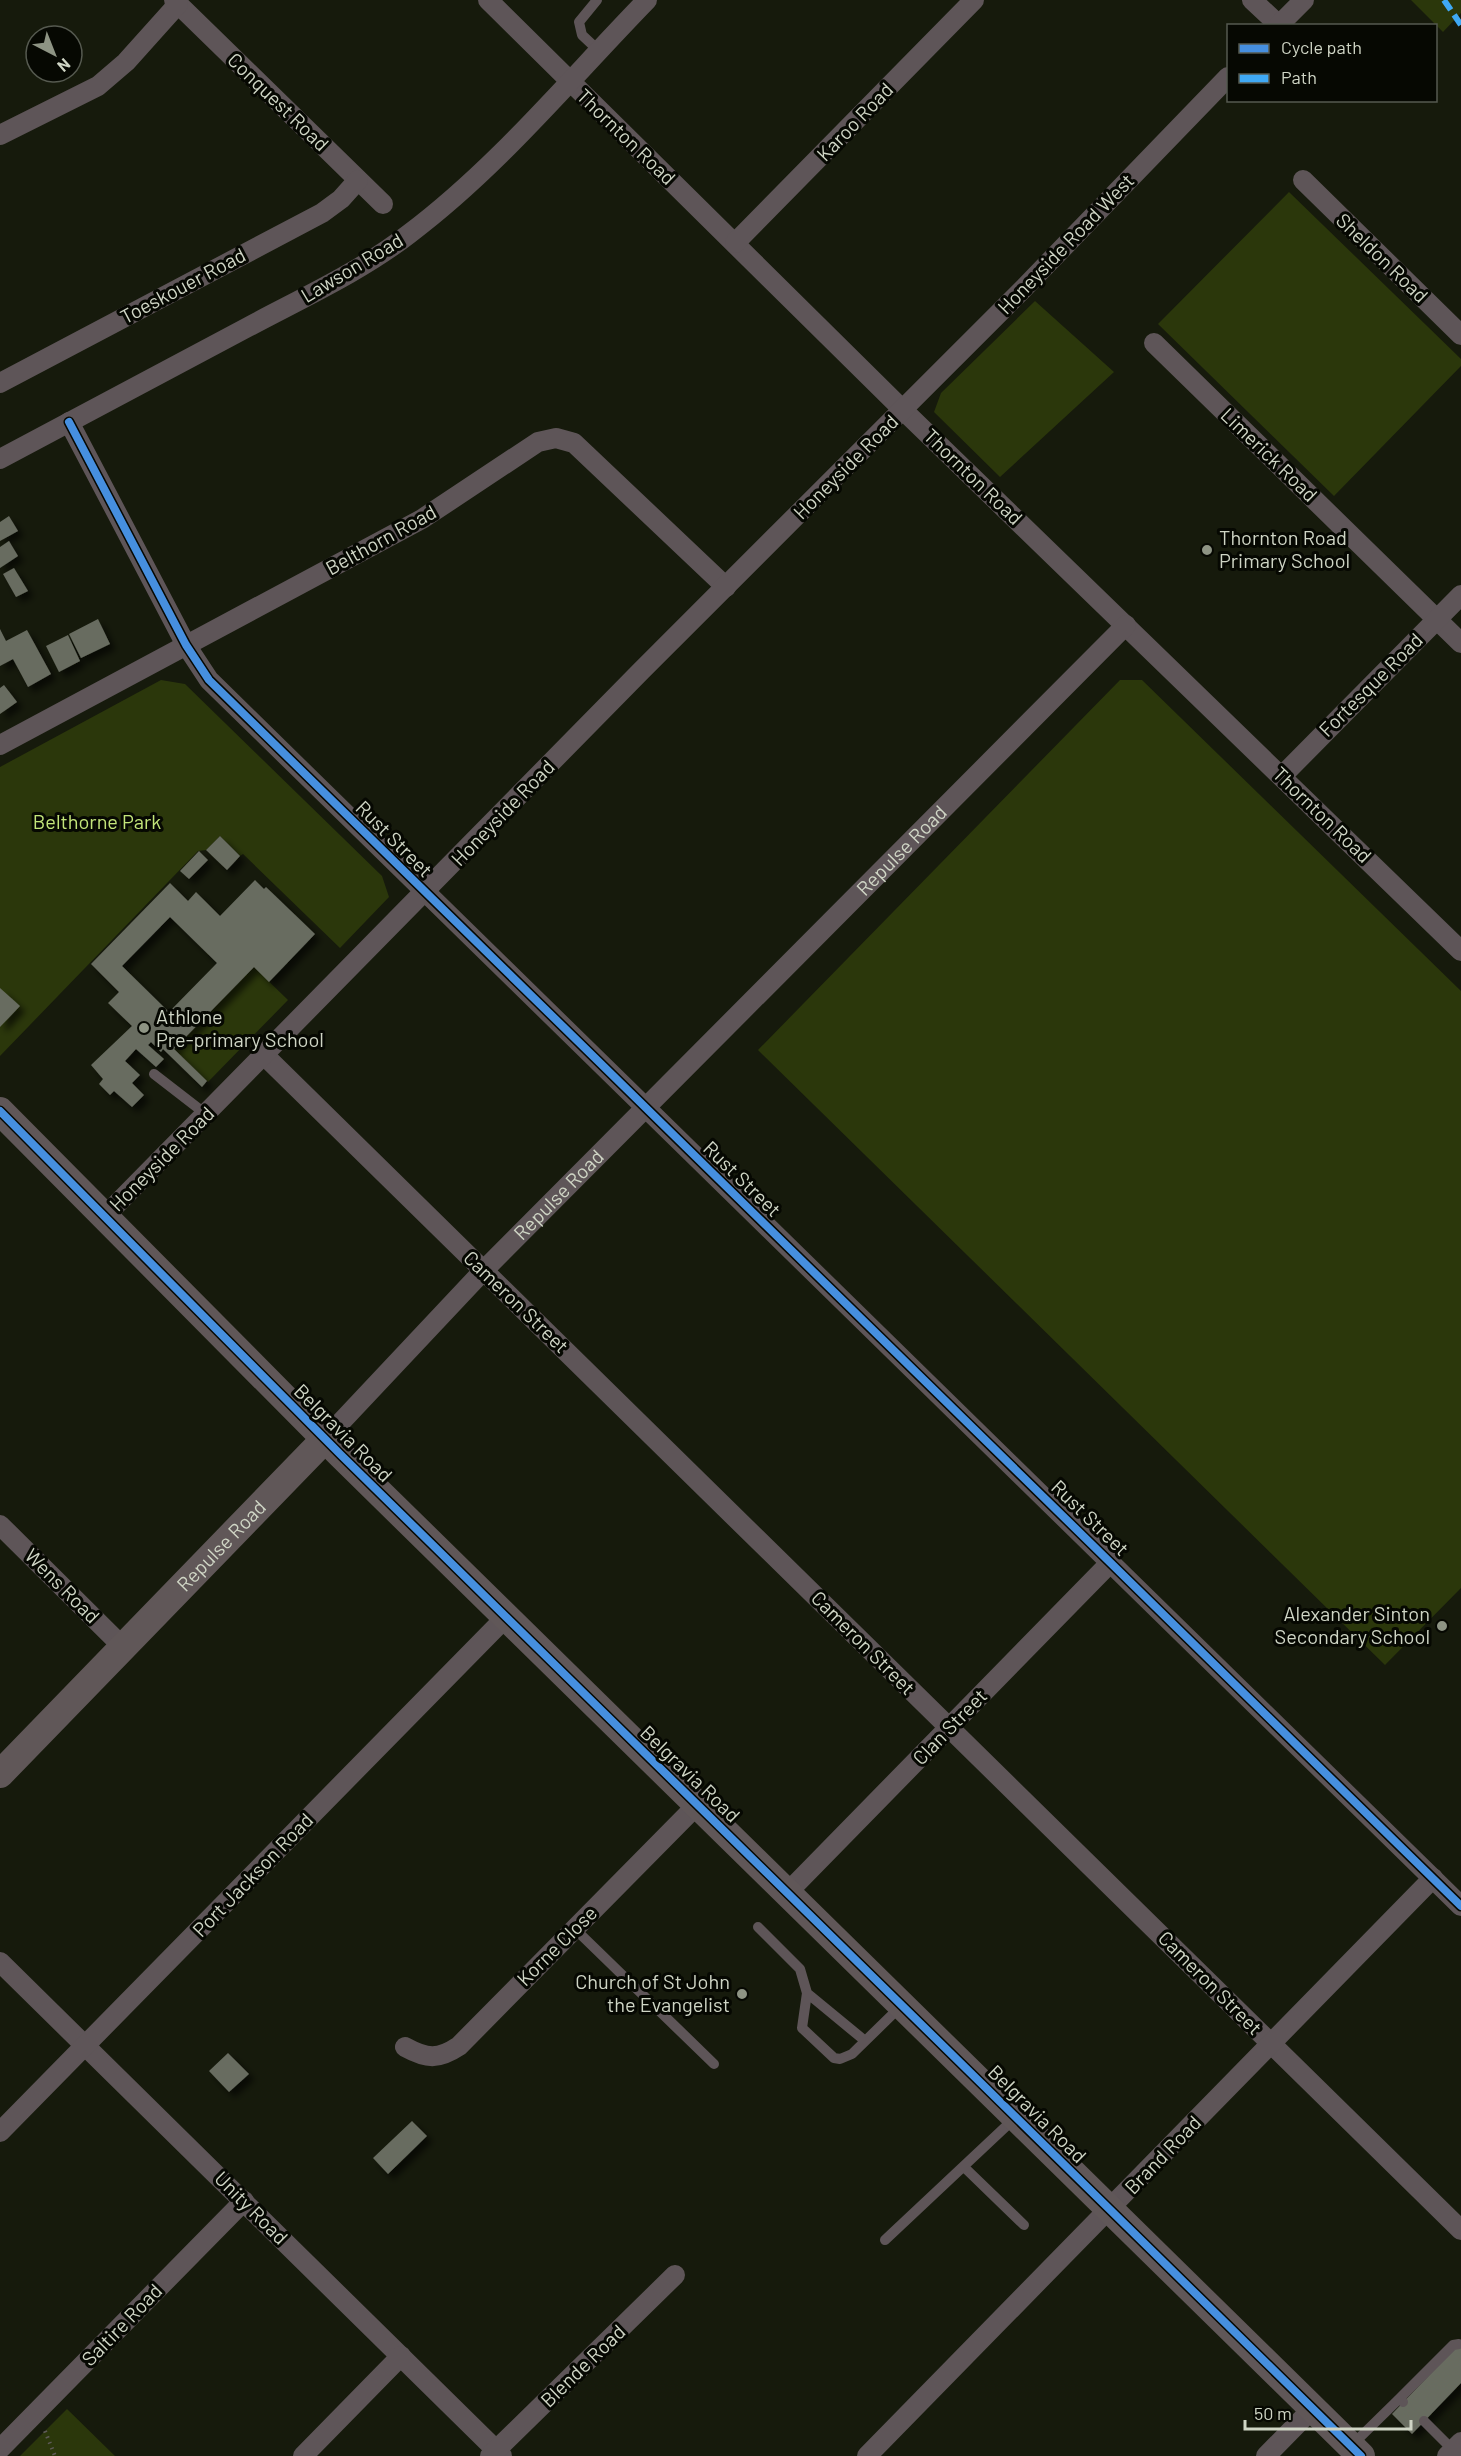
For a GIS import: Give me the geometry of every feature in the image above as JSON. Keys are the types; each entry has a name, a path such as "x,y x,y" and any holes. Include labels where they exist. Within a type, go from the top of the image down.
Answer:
{"street":[{"name":"Thornton Road","path":"488,0 903,410 1461,951"},
{"name":"Lawson Road","path":"0,459 329,284 406,236 444,207 521,134 568,81 647,0"},
{"name":"Karoo Road","path":"735,243 974,0"},
{"path":"1252,0 1277,24"},
{"path":"1281,24 1304,0"},
{"path":"0,135 98,86 126,62 176,2"},
{"name":"Conquest Road","path":"176,2 383,204"},
{"name":"Honeyside Road West","path":"903,410 1227,78"},
{"name":"Toeskouer Road","path":"0,383 322,213 341,199 358,180"},
{"name":"Sheldon Road","path":"1303,180 1461,335"},
{"name":"Limerick Road","path":"1154,343 1461,643"},
{"name":"Honeyside Road","path":"105,1216 903,410"},
{"name":"Rust Street","path":"69,422 186,645 215,687 1461,1906"},
{"name":"Belthorn Road","path":"0,745 422,519 537,442 555,438 574,443 591,456 726,587"},
{"name":"Fortesque Road","path":"1282,776 1461,595"},
{"name":"Repulse Road","path":"0,1774 325,1439 484,1270 1126,625"},
{"name":"Cameron Street","path":"265,1056 1461,2230"},
{"name":"Belgravia Road","path":"0,1111 325,1439 1314,2407 1356,2451"},
{"name":"Wens Road","path":"0,1526 123,1647"},
{"name":"Clan Street","path":"788,1892 1111,1562"},
{"name":"Port Jackson Road","path":"0,2132 506,1617"},
{"name":"Korne Close","path":"405,2047 433,2058 445,2055 459,2046 698,1805"},
{"name":"Brand Road","path":"867,2456 1433,1878"},
{"name":"Unity Road","path":"0,1962 401,2356 496,2454"},
{"name":"Saltire Road","path":"0,2449 243,2200"},
{"name":"Blende Road","path":"496,2454 675,2275"},
{"path":"303,2456 401,2356"},
{"path":"1266,2456 1314,2407"}],"lane":[{"path":"597,0 579,22 582,35 598,50"},
{"path":"154,1074 207,1115"},
{"path":"758,1927 795,1962 807,1993 802,2028 829,2055 840,2059 847,2058 902,2004"},
{"path":"575,1929 714,2064"},
{"path":"807,1993 864,2040"},
{"path":"885,2240 1017,2117"},
{"path":"964,2167 1024,2225"},
{"path":"1356,2451 1453,2345 1459,2344"},
{"path":"1424,2421 1454,2449"}],"green space":[{"path":"1411,0 1461,0 1461,13 1443,32"},
{"path":"1289,192 1461,359 1461,366 1334,496 1158,324"},
{"path":"1035,301 1114,372 1000,477 934,412 941,393"},
{"name":"Belthorne Park","path":"161,680 185,684 382,876 389,897 340,948 243,854 240,856 220,836 206,850 198,851 0,1056 0,767"},
{"path":"1120,680 1142,680 1461,991 1461,1588 1385,1665 758,1050"},
{"path":"254,967 288,1000 208,1082 174,1049"},
{"path":"67,2409 115,2456 20,2456"}],"building":[{"path":"9,516 18,531 0,541 0,522"},
{"path":"9,541 18,556 0,568 0,547"},
{"path":"14,568 28,591 16,597 3,574"},
{"path":"98,619 110,644 81,658 69,634"},
{"path":"0,629 6,641 27,630 51,674 28,687 13,659 0,666"},
{"path":"68,635 80,661 59,672 46,646"},
{"path":"4,685 17,702 0,714 0,688"},
{"path":"220,836 240,856 227,870 206,850"},
{"path":"199,851 208,860 189,879 180,871"},
{"path":"255,880 264,889 266,887 315,934 269,982 254,967 174,1049 207,1081 202,1087 163,1049 161,1052 151,1042 148,1045 164,1059 156,1067 136,1049 125,1061 140,1075 132,1083 144,1095 132,1107 114,1091 110,1095 99,1084 103,1079 91,1065 132,1026 108,1003 119,992 91,964 170,883 188,901 196,892 220,916","holes":["170,917 217,963 169,1012 122,966"]},
{"path":"0,988 20,1006 0,1027"},
{"path":"228,2053 249,2074 229,2092 209,2071"},
{"path":"412,2121 427,2136 388,2174 373,2158"},
{"path":"1461,2342 1461,2383 1412,2434 1392,2414"}],"marked path":[{"path":"1444,0 1461,25"}],"cycle path":[{"path":"69,422 186,645 209,680 1461,1906"},
{"path":"0,1111 341,1455 1361,2456"}],"place":[{"name":"Thornton Road Primary School","path":"1207,550"},
{"name":"Athlone Pre-primary School","path":"144,1028"},
{"name":"Alexander Sinton Secondary School","path":"1442,1626"},
{"name":"Church of St John the Evangelist","path":"742,1994"}]}
